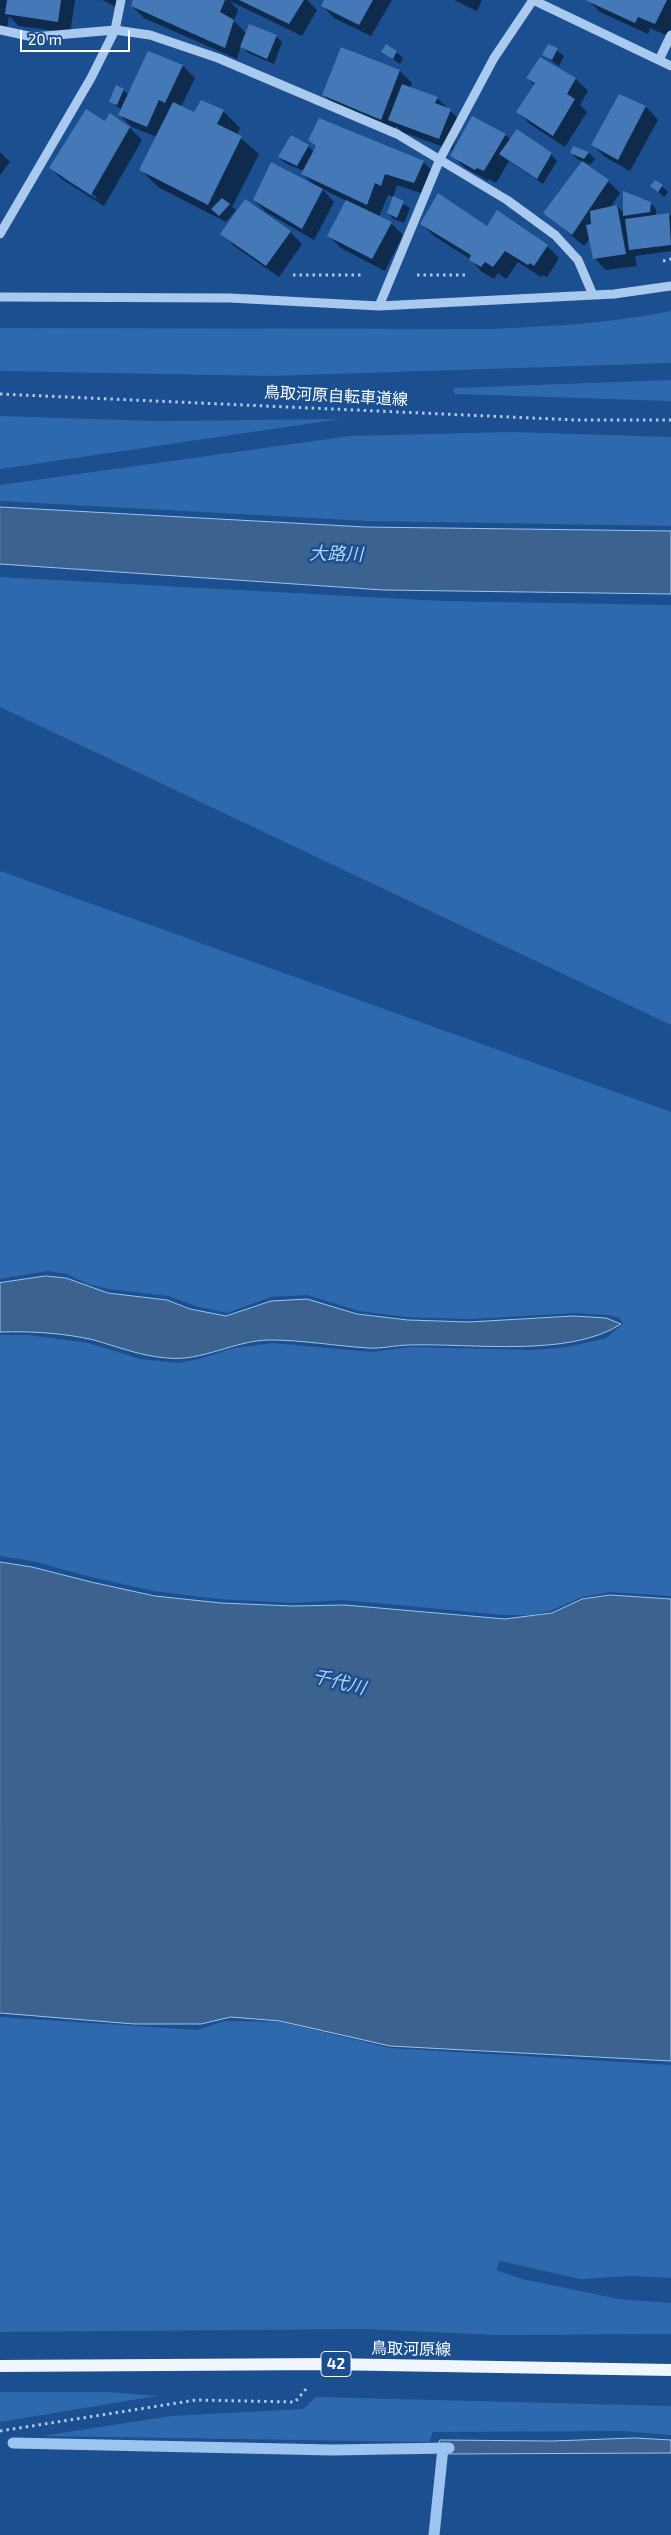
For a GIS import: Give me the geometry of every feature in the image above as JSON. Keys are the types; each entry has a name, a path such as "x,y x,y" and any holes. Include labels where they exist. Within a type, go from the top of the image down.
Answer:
{"main road":[{"name":"鳥取河原線","path":"0,2366 327,2364 671,2370"}],"street":[{"path":"0,234 92,78 114,30 121,0"},
{"path":"378,306 440,158 494,58 533,0 671,66"},
{"path":"0,30 33,37 114,30 150,35 218,58 397,134 440,158 507,200 555,235 578,260 593,295"},
{"path":"659,60 671,35"},
{"path":"0,297 230,298 378,306 593,295 671,286"}],"path":[{"name":"鳥取河原自転車道線","path":"0,394 576,420 671,420"},
{"path":"0,2431 196,2400 294,2402 327,2364"}],"shaded area":[{"path":"671,311 671,363 271,376 0,371 0,328 494,329 605,321"},
{"path":"671,380 671,401 455,394 453,391 455,388"},
{"path":"0,416 156,421 341,419 0,469"},
{"path":"511,432 671,437 671,526 368,521 0,501 0,485 350,436"},
{"path":"0,577 441,601 671,605 671,1025 0,707"},
{"path":"0,871 671,1112 671,1596 610,1592 582,1597 550,1611 531,1615 504,1615 343,1600 293,1603 217,1599 154,1591 32,1561 0,1556 0,1335 29,1335 88,1343 140,1359 178,1363 199,1359 234,1348 273,1343 371,1352 409,1347 535,1350 568,1347 606,1338 623,1324 620,1318 608,1315 576,1313 469,1319 406,1317 359,1311 307,1295 271,1297 227,1313 199,1307 168,1296 108,1289 88,1284 66,1274 48,1271 0,1279"},
{"path":"0,2017 197,2030 225,2021 281,2022 390,2048 671,2065 671,2278 632,2276 581,2279 500,2261 496,2270 522,2279 619,2299 671,2303 671,2334 497,2335 364,2329 0,2332"},
{"path":"0,2392 107,2392 157,2396 0,2422"},
{"path":"316,2397 671,2406 671,2435 621,2431 433,2432 429,2442 42,2436 171,2416 303,2409"}],"water":[{"name":"大路川","path":"0,507 365,527 671,531 671,594 383,590 0,564"},
{"path":"46,1276 66,1278 108,1293 167,1300 190,1309 226,1316 271,1301 307,1299 357,1314 408,1320 469,1322 573,1316 606,1318 621,1324 600,1335 547,1345 410,1345 373,1348 270,1340 244,1343 206,1354 180,1358 148,1355 94,1340 59,1334 0,1332 0,1283"},
{"name":"千代川","path":"0,1562 32,1567 155,1596 221,1603 293,1606 345,1605 505,1619 552,1613 582,1599 610,1595 671,1599 671,2061 390,2046 280,2021 231,2017 201,2024 134,2024 0,2013"},
{"path":"635,2438 671,2440 671,2453 441,2454 434,2452 440,2440 552,2441"}],"building":[{"path":"7,0 61,0 58,22 5,14"},
{"path":"133,0 225,0 220,12 234,20 225,48 131,6"},
{"path":"239,0 304,0 289,24"},
{"path":"324,0 373,0 359,25 321,6"},
{"path":"585,0 667,0 655,24 638,17 635,23"},
{"path":"249,24 277,35 267,59 240,47"},
{"path":"386,44 397,51 393,59 381,52"},
{"path":"548,44 558,48 552,60 542,55"},
{"path":"341,47 400,70 381,120 322,95"},
{"path":"148,51 183,65 165,103 159,100 147,127 118,115"},
{"path":"540,57 576,78 567,94 575,99 553,136 516,112 535,83 526,78"},
{"path":"402,84 438,97 435,103 451,109 439,139 388,120"},
{"path":"116,85 124,89 117,105 109,102"},
{"path":"619,94 646,106 618,160 591,145"},
{"path":"201,100 224,110 217,124 242,136 208,205 139,170 173,102 194,112"},
{"path":"86,109 105,121 110,113 130,127 91,195 49,168"},
{"path":"472,116 506,134 484,171 477,168 475,170 450,156"},
{"path":"319,118 424,161 414,183 385,174 381,186 375,183 367,205 301,174 316,146 308,140"},
{"path":"517,129 552,153 537,179 499,154"},
{"path":"291,135 309,145 297,166 278,157"},
{"path":"573,146 589,152 584,159 570,153"},
{"path":"582,161 609,180 572,235 543,213"},
{"path":"271,162 323,189 302,229 253,200"},
{"path":"655,180 663,185 658,192 650,186"},
{"path":"623,191 651,202 650,212 623,216"},
{"path":"438,193 487,226 497,210 548,245 534,266 530,263 528,265 505,251 493,267 485,262 481,267 469,260 471,255 420,224"},
{"path":"393,196 404,201 397,218 387,213"},
{"path":"222,198 230,204 219,216 211,209"},
{"path":"245,199 291,231 266,266 220,234"},
{"path":"346,200 392,222 372,259 327,236"},
{"path":"617,205 626,254 593,259 586,225 591,224 590,211"},
{"path":"669,213 671,245 629,250 625,219"}],"waterway":[{"path":"13,2443 332,2450 449,2448"},
{"path":"434,2535 443,2448"}]}
